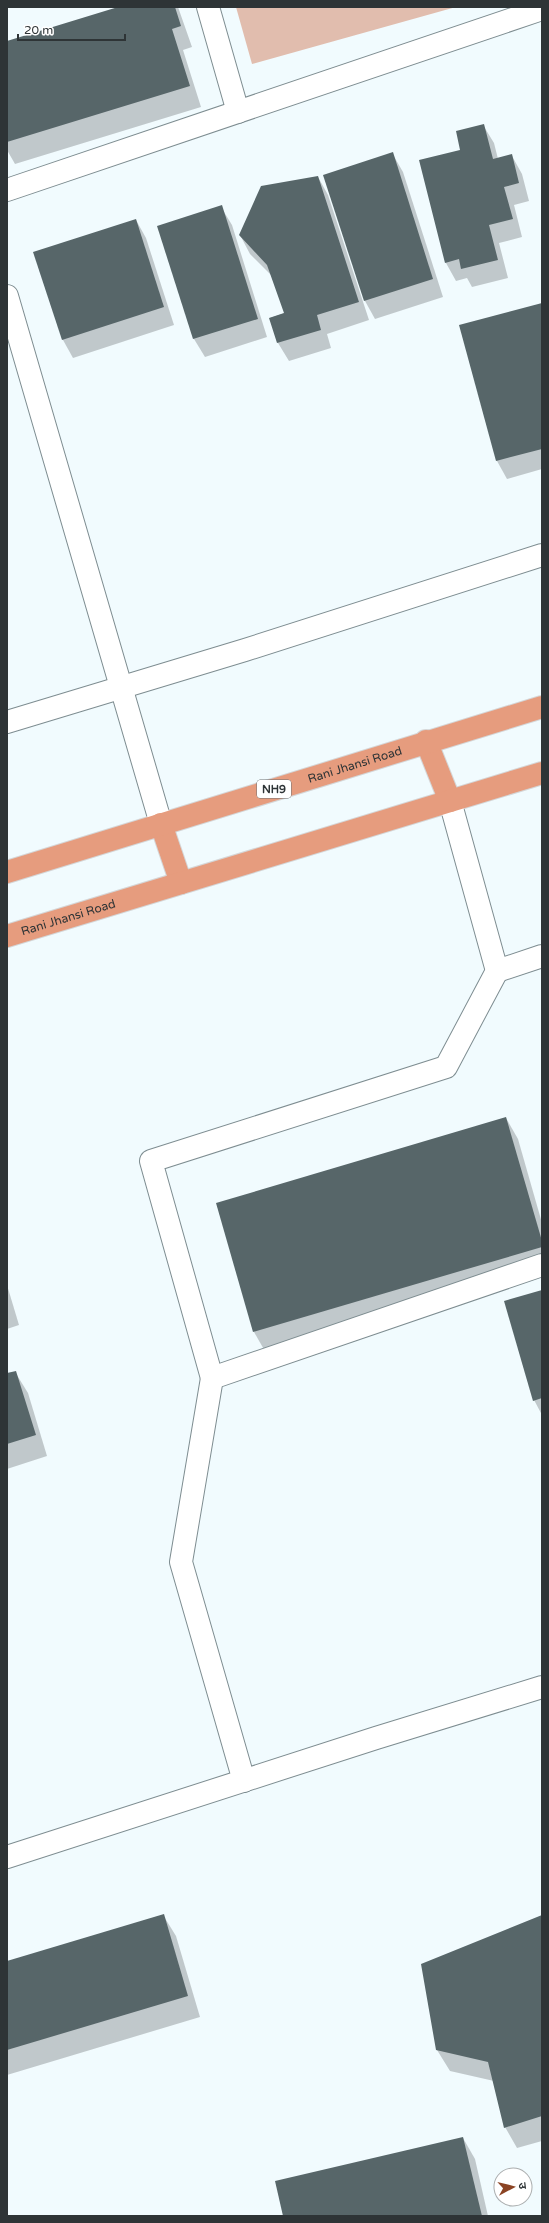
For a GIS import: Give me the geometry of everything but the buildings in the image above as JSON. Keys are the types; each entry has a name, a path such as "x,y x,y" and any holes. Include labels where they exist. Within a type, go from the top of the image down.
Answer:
{"highway":[{"name":"Rani Jhansi Road","path":"7,872 426,741 542,707"},
{"path":"426,741 450,801"},
{"name":"Rani Jhansi Road","path":"7,936 542,773"},
{"path":"161,824 181,883"}],"street":[{"path":"208,7 238,112"},
{"path":"7,190 542,9"},
{"path":"7,296 161,824"},
{"path":"7,722 122,688 542,555"},
{"path":"244,1781 181,1562 212,1378 151,1161 446,1067 497,971 450,801"},
{"path":"497,971 542,956"},
{"path":"212,1378 542,1265"},
{"path":"7,1857 542,1687"}],"shaded area":[{"path":"236,7 456,7 252,64"}]}
